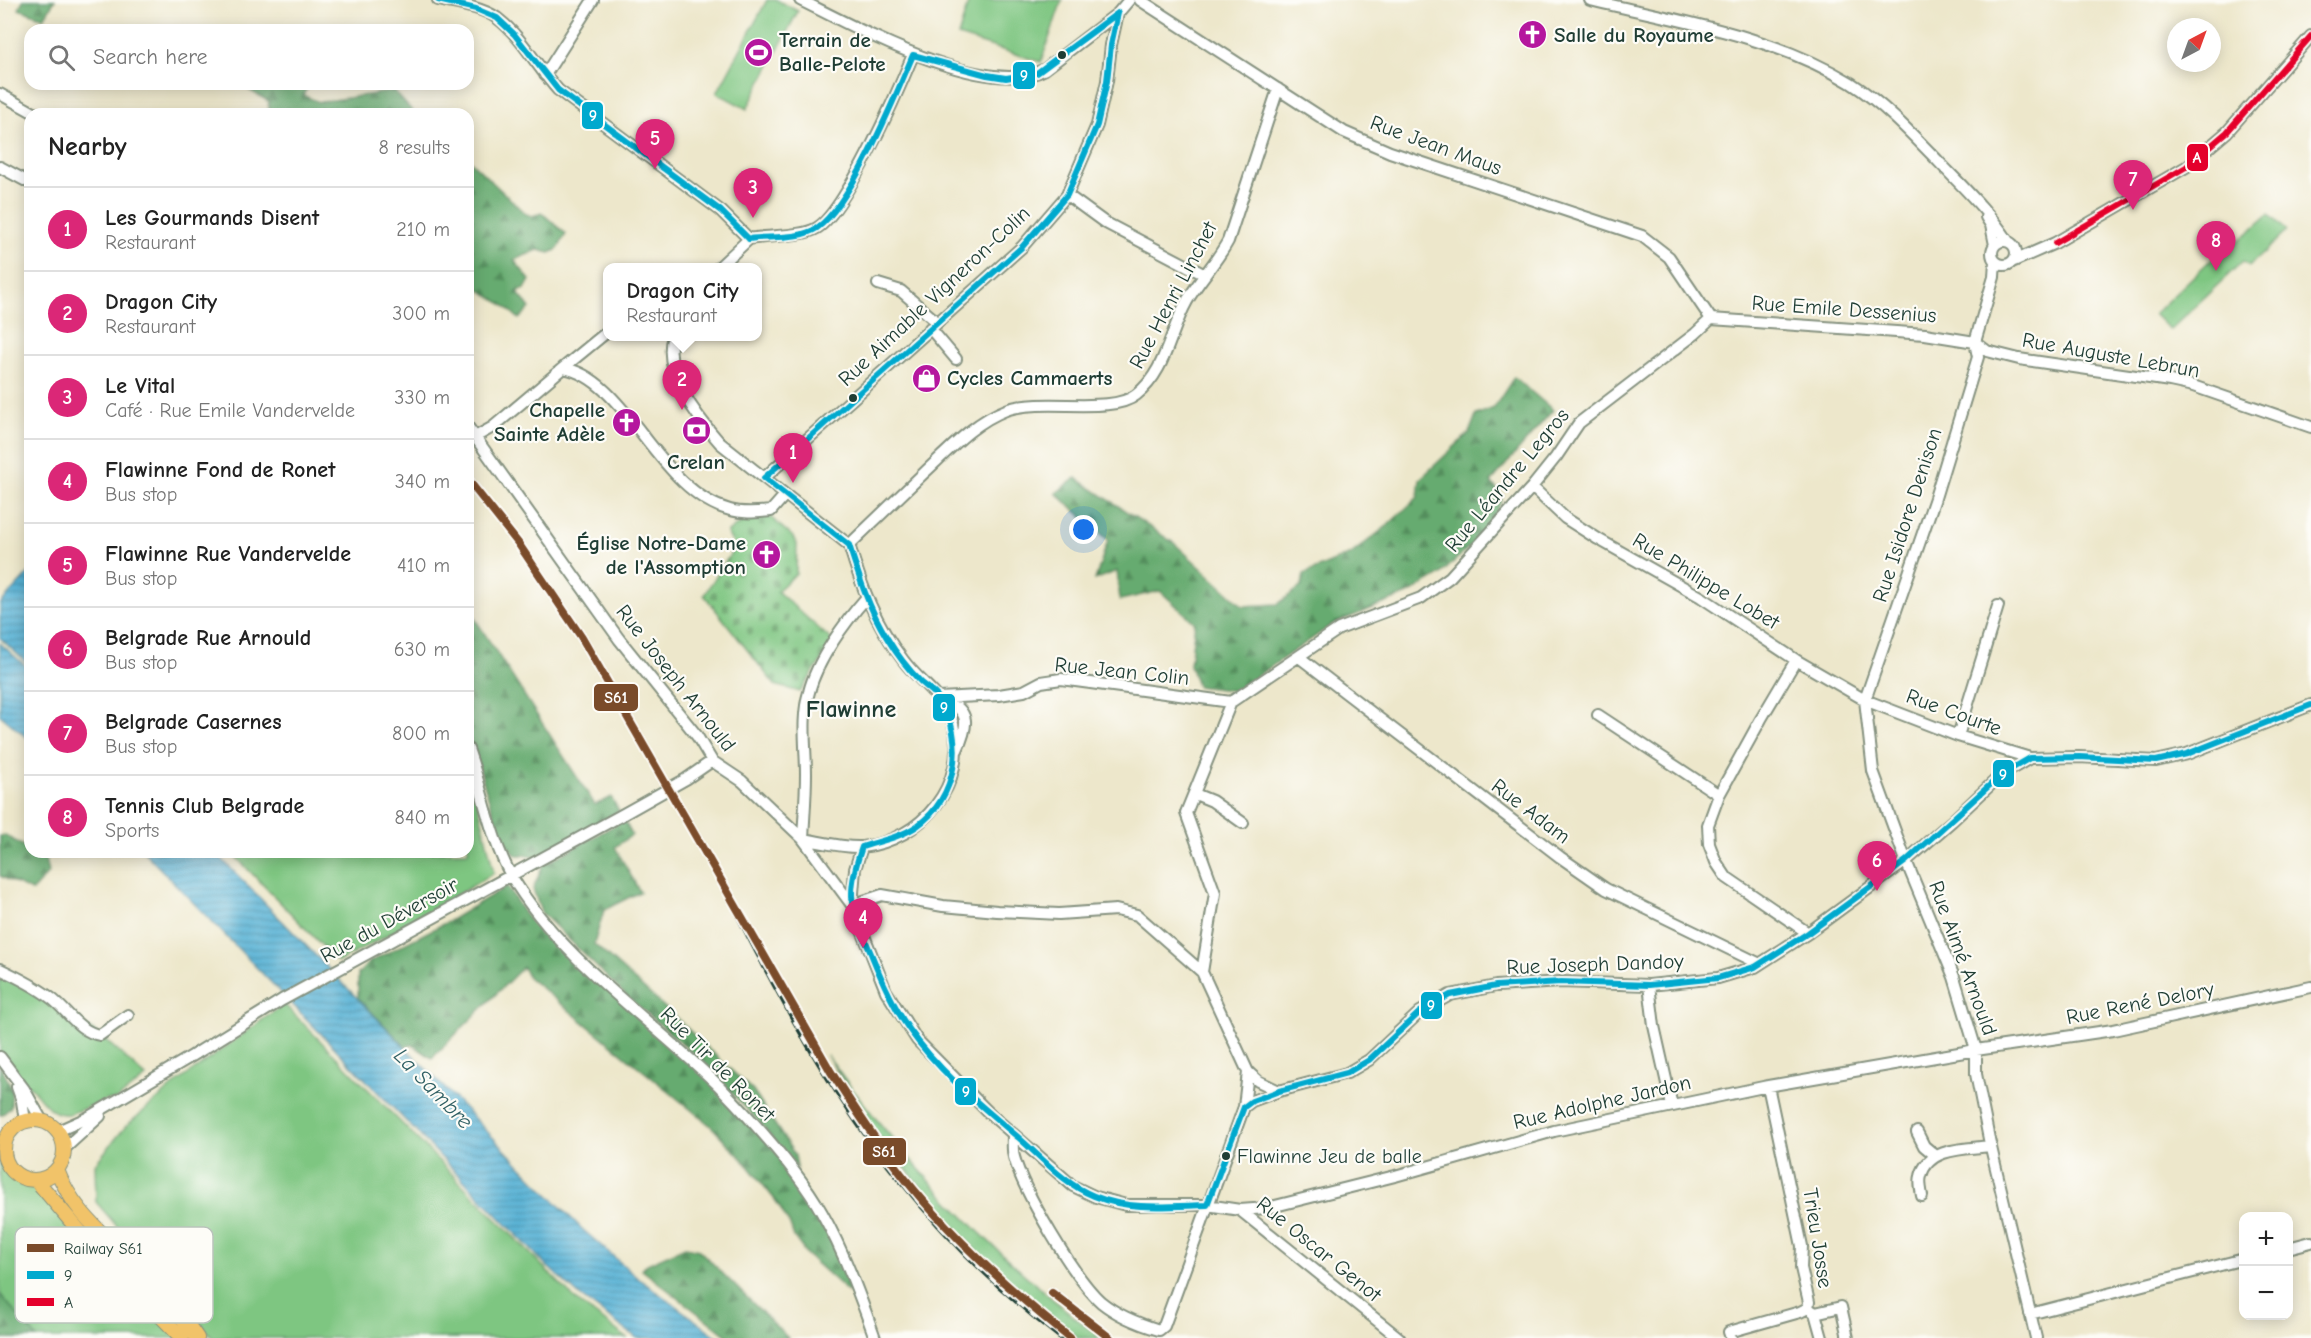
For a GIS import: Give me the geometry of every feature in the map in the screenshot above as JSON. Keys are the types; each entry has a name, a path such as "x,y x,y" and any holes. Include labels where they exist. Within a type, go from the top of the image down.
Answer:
{"main road":[{"path":"25,1121 42,1121 58,1131 65,1148 62,1163 48,1178 37,1181 28,1180 17,1175 2,1158 5,1131 25,1121"},
{"path":"57,1170 70,1198 95,1227"},
{"path":"37,1181 76,1227"},
{"path":"167,1323 182,1338"},
{"path":"184,1323 197,1338"}],"street":[{"path":"438,0 464,5 496,18 523,44 545,75 578,106 721,212 749,238"},
{"path":"545,75 593,0"},
{"path":"800,0 913,55 1006,78 1037,74 1118,13 1129,0"},
{"name":"Rue Jean Maus","path":"1140,0 1344,132 1390,152 1642,236 1669,257 1711,319"},
{"path":"1590,0 1755,40 1786,50 1852,84 1876,101 1911,133 1996,222 2017,255 2004,263"},
{"name":"Rue Aimable Vigneron-Colin","path":"764,478 1022,247 1067,195 1097,125 1118,13"},
{"path":"2004,263 2038,251 2186,167 2228,132 2311,36"},
{"path":"722,263 749,238 770,234 799,234 818,228 853,182 913,55"},
{"name":"Rue Henri Linchet","path":"849,545 963,436 993,415 1024,405 1105,404 1128,400 1150,383 1187,302 1228,241 1278,89"},
{"path":"0,94 25,108"},
{"path":"0,167 24,180"},
{"path":"1067,195 1104,222 1205,275"},
{"path":"1981,208 1990,225 1995,245 1992,253 2004,263"},
{"path":"1995,245 2000,242 2038,251"},
{"name":"Rue Isidore Denison","path":"1865,700 1935,498 1978,357 1975,342 1994,277 2004,263"},
{"path":"878,284 901,291 933,325 956,359"},
{"name":"Rue Emile Dessenius","path":"1711,319 1925,334 1975,342"},
{"name":"Rue Léandre Legros","path":"1231,702 1339,628 1421,598 1450,577 1532,487 1579,423 1695,334 1711,319"},
{"path":"475,437 493,427 603,335"},
{"path":"671,341 669,347 673,366 681,389 706,428 720,443 849,545 866,598 882,630 918,679 939,698 952,723 956,751 950,783 936,807 918,825 893,838 862,847 803,839 806,775 804,723 808,693 814,675 834,642 866,598"},
{"name":"Rue Auguste Lebrun","path":"1975,342 1987,351 2019,359 2181,383 2311,428"},
{"path":"563,368 572,369 598,383 674,472 707,500 729,510 771,511 785,495"},
{"name":"Rue Joseph Arnould","path":"475,437 619,639 697,736 712,761 742,781 803,839 852,905"},
{"name":"Rue Philippe Lobet","path":"1532,487 1565,518 1701,597 1796,660 1865,700"},
{"path":"1958,736 1998,606"},
{"name":"Rue Adam","path":"1299,657 1560,857 1606,889 1760,964"},
{"path":"1796,660 1719,795 1708,825 1709,844 1716,862 1726,877 1808,933"},
{"name":"Rue Jean Colin","path":"939,698 1008,694 1024,691 1041,682 1061,679 1231,702"},
{"name":"Rue Courte","path":"1865,700 1958,736 2030,758"},
{"name":"Rue Aimé Arnould","path":"1865,700 1873,771 1906,861 1954,977 1976,1050 1976,1074 2036,1338"},
{"path":"1202,972 1215,893 1186,813 1231,702"},
{"path":"2030,758 2079,757 2156,761 2187,754 2311,705"},
{"path":"1598,715 1719,795"},
{"name":"Rue Joseph Dandoy","path":"1244,1107 1252,1101 1278,1091 1347,1074 1369,1060 1420,1012 1450,995 1496,986 1539,983 1649,985 1718,978 1755,968 1808,933 1906,861 2001,775 2030,758"},
{"name":"Rue du Déversoir","path":"58,1131 87,1118 271,1008 620,816 686,779 712,761"},
{"name":"Rue Tir de Ronet","path":"474,764 495,838 512,876 536,911 582,962 718,1086 797,1177 820,1210 834,1236 875,1338"},
{"path":"1195,794 1212,801 1243,823"},
{"path":"862,847 855,869 852,905 882,895 943,906 1059,914 1116,910 1137,915 1202,972 1248,1072 1258,1081 1278,1091"},
{"name":"Rue Oscar Genot","path":"852,905 886,991 917,1040 954,1079 1073,1186 1096,1197 1126,1205 1207,1205 1240,1210 1399,1338"},
{"path":"0,969 53,999 90,1033 100,1035 128,1015"},
{"path":"1649,985 1654,1026 1672,1106"},
{"name":"Rue René Delory","path":"1976,1050 2113,1030 2311,987"},
{"name":"Rue Adolphe Jardon","path":"1240,1210 1268,1208 1395,1176 1554,1131 1768,1086 1976,1050"},
{"path":"0,1057 24,1089 42,1121"},
{"path":"11,1072 22,1101 25,1121"},
{"path":"1013,1134 1014,1156 1036,1207 1078,1275 1102,1302 1138,1324 1159,1330 1164,1326 1244,1107 1248,1072"},
{"name":"Trieu Josse","path":"1731,1338 1729,1332 1812,1310 1801,1268 1802,1246 1768,1086"},
{"name":"Rue du Déversoir","path":"65,1148 119,1099"},
{"path":"1917,1132 1924,1146 1936,1156"},
{"path":"1922,1196 1920,1178 1928,1162 1940,1153 1991,1146"},
{"path":"2293,1247 2311,1242"},
{"path":"2030,1314 2239,1260"},
{"path":"1821,1338 1812,1310 1841,1307 1848,1338"}],"green space":[{"path":"23,0 55,0 44,18 19,9"},
{"name":"Terrain de Balle-Pelote","path":"767,0 777,0 798,11 747,109 717,93"},
{"path":"969,0 1062,0 1041,62 958,36"},
{"path":"249,90 306,90 303,95 319,102 394,91 410,108 269,108 270,102"},
{"path":"474,165 526,214 532,216 542,213 566,234 558,249 550,253 538,250 514,260 530,280 525,289 517,292 530,308 519,319 505,306 474,286"},
{"path":"2269,214 2287,231 2249,266 2243,261 2170,330 2154,314 2226,245 2232,247"},
{"path":"1514,377 1553,410 1491,482 1503,496 1490,527 1440,575 1408,594 1335,623 1235,691 1197,686 1190,665 1195,623 1160,591 1120,600 1117,571 1095,580 1108,540 1056,493 1076,478 1174,543 1243,606 1278,604 1302,586 1304,574 1351,554 1387,526 1418,497 1420,479 1469,433 1476,415 1494,408"},
{"path":"768,515 792,536 797,544 796,574 777,591 834,642 800,692 775,685 704,595 735,547 727,533 739,523 741,517 759,516 760,518"},
{"path":"474,617 595,805 611,797 619,811 538,856 516,855 501,838 474,752"},
{"path":"474,789 494,873 412,922 338,962 237,858 474,858"},
{"path":"624,820 632,835 615,847 640,892 604,910 594,944 753,1091 795,1155 797,1168 759,1122 697,1057 620,990 541,912 533,889 543,865"},
{"path":"5,835 24,846 24,858 45,859 48,873 32,891 0,876 0,836"},
{"path":"507,886 546,941 556,935 719,1086 797,1177 853,1280 848,1292 807,1255 794,1237 776,1201 744,1161 711,1126 528,977 523,967 432,1058 413,1045 405,1046 358,998 358,974 369,962 449,921"},
{"path":"0,969 100,1035 146,1077 116,1100 108,1100 69,1114 62,1114 51,1109 30,1086 24,1089 0,1056"},
{"path":"284,1004 578,1302 627,1338 213,1338 200,1323 213,1323 213,1227 118,1227 96,1202 95,1164 126,1126 179,1081"},
{"path":"827,1055 888,1134 954,1207 1024,1275 1101,1338 1078,1338 1036,1306 990,1265 957,1231 873,1129"},
{"path":"0,1065 12,1088 11,1107 2,1115 0,1115"},
{"path":"0,1158 5,1159 18,1175 37,1181 79,1227 15,1227 15,1317 0,1299"},
{"path":"685,1247 699,1250 788,1338 730,1338 642,1270 647,1264"},
{"path":"0,1294 15,1312 15,1323 24,1323 37,1338 0,1338"},
{"path":"20,1323 168,1323 182,1338 33,1338"}],"water":[{"path":"24,578 24,660 0,638 0,604"},
{"path":"0,643 24,665 24,735 0,715"},
{"name":"La Sambre","path":"150,858 221,858 581,1228 638,1278 719,1338 637,1338 581,1297 547,1266"}],"railway":[{"path":"693,830 788,1010 813,1054 868,1139 917,1201 955,1243 1017,1302 1061,1338"}],"rail line":[{"name":"S61","path":"474,488 518,543 582,638 831,1072 892,1163 920,1198 960,1240 1002,1281 1070,1338"},
{"name":"S61","path":"1052,1293 1110,1338"}],"transit line":[{"name":"9","path":"438,0 476,9 497,18 514,34 558,90 721,211 749,239"},
{"name":"9","path":"913,55 1006,78 1037,73 1118,13"},
{"name":"9","path":"764,478 1022,247 1067,195 1097,125 1118,13"},
{"name":"A","path":"2055,243 2186,167 2227,132 2311,36"},
{"name":"9","path":"749,239 784,237 810,232 830,216 858,174 913,55"},
{"name":"9","path":"764,478 849,545"},
{"name":"9","path":"849,545 870,604 887,638 911,671 940,700 948,716 955,750 949,784 931,814 904,833 862,847"},
{"name":"9","path":"1207,1205 1244,1107 1252,1101 1279,1091 1347,1073 1369,1060 1420,1012 1450,995 1496,986 1561,982 1649,985 1718,978 1755,967 1808,933 1906,861 2001,775 2030,758 2079,757 2156,761 2187,754 2311,705"},
{"name":"9","path":"862,847 856,865 852,892 859,926 898,1011 920,1044 946,1073 1054,1170 1083,1191 1108,1201 1136,1206 1207,1205"}],"place":[{"name":"Salle du Royaume","path":"1533,35"},
{"name":"Terrain de Balle-Pelote","path":"758,52"},
{"name":"Flawinne Rue Vandervelde","path":"655,169"},
{"name":"Belgrade Casernes","path":"2133,210"},
{"name":"Le Vital","path":"753,218"},
{"name":"Tennis Club Belgrade","path":"2216,271"},
{"name":"Cycles Cammaerts","path":"926,378"},
{"name":"Dragon City","path":"682,410"},
{"name":"Chapelle Sainte Adèle","path":"626,422"},
{"name":"Crelan","path":"696,431"},
{"name":"Les Gourmands Disent","path":"793,483"},
{"name":"Église Notre-Dame de l'Assomption","path":"767,555"},
{"name":"Belgrade Rue Arnould","path":"1877,891"},
{"name":"Flawinne Fond de Ronet","path":"863,948"},
{"name":"Flawinne Jeu de balle","path":"1226,1156"}],"district":[{"name":"Flawinne","path":"851,709"}]}
